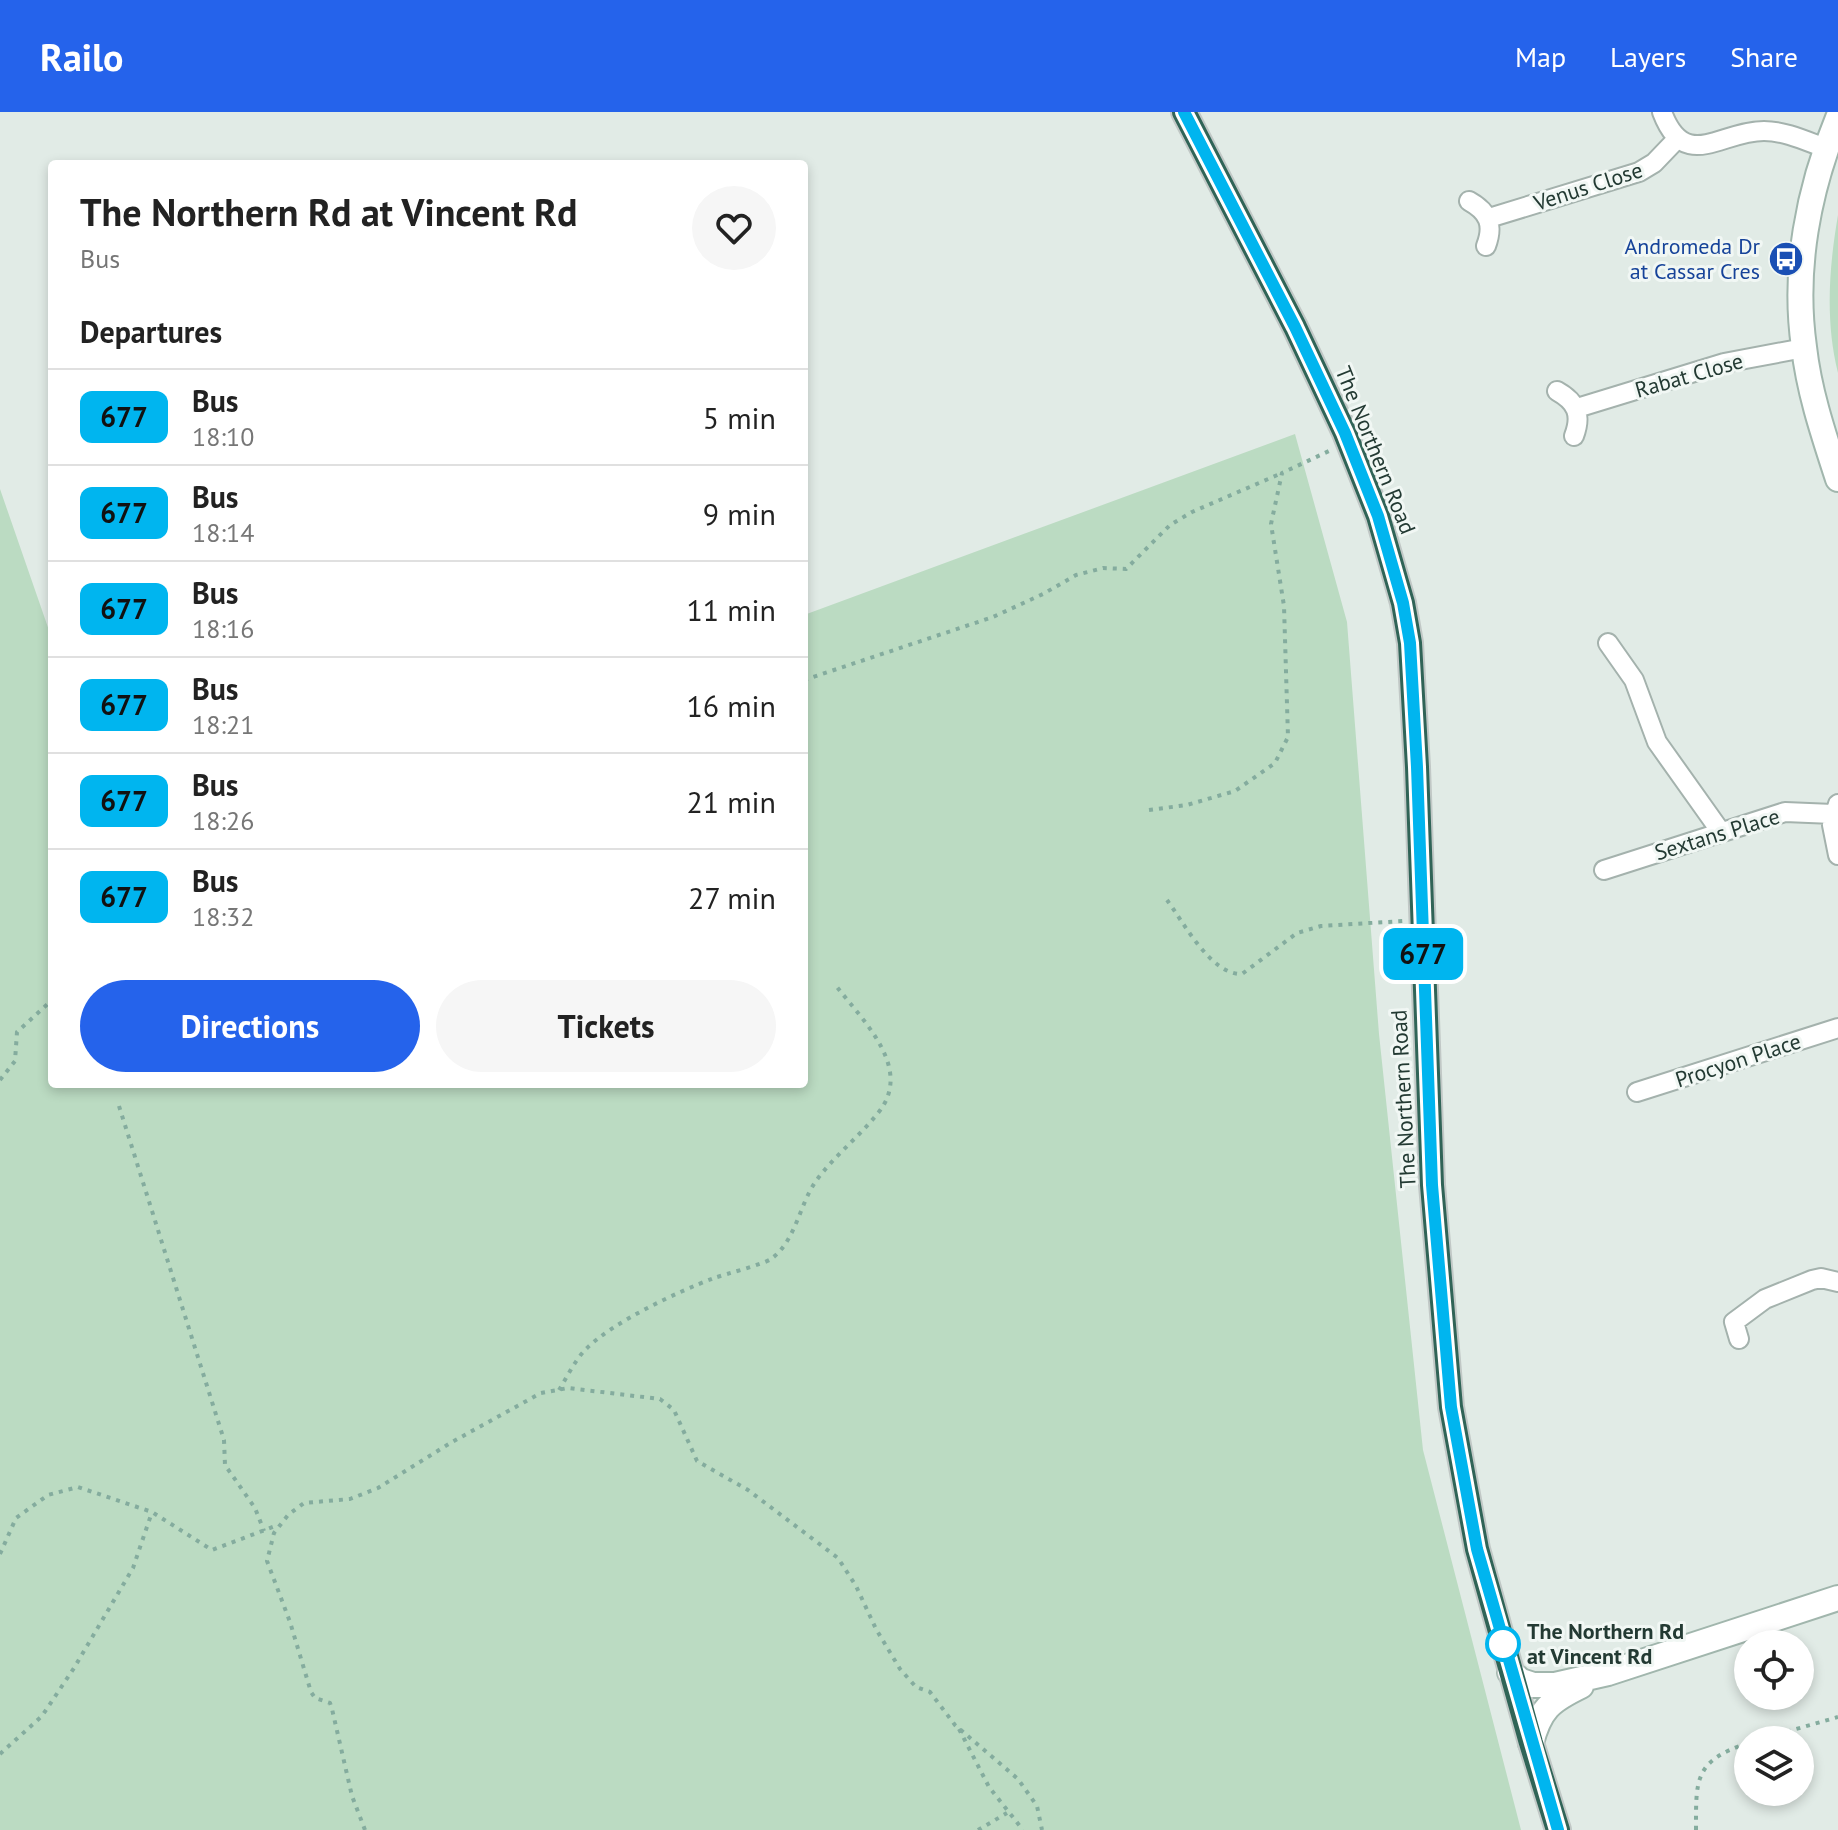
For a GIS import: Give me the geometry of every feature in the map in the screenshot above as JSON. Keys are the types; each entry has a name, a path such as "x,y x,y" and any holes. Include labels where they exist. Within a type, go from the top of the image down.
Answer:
{"highway":[{"name":"The Northern Road","path":"1184,112 1295,327 1349,442 1392,559 1410,643 1432,1185 1451,1407 1477,1549 1558,1830"}],"street":[{"path":"1662,112 1677,139 1697,146 1754,131 1774,131 1825,148"},
{"path":"1838,118 1825,148 1812,197 1805,237 1801,294 1804,348 1812,392 1838,479"},
{"name":"Venus Close","path":"1489,218 1639,172 1654,163 1677,139"},
{"path":"1469,201 1489,218 1490,232 1486,246"},
{"name":"Rabat Close","path":"1577,408 1724,363 1804,348"},
{"path":"1557,391 1577,408 1578,422 1574,436"},
{"path":"1608,643 1634,680 1657,742 1721,832"},
{"path":"1836,809 1833,836 1838,855"},
{"name":"Sextans Place","path":"1604,870 1785,812 1836,809"},
{"name":"Procyon Place","path":"1637,1092 1838,1028"},
{"path":"1739,1339 1734,1322 1754,1305 1812,1280 1821,1278 1838,1282"},
{"path":"1510,1672 1521,1681 1533,1685 1555,1685 1608,1673 1838,1598"},
{"path":"1531,1743 1536,1724 1549,1705 1608,1673"}],"path":[{"path":"808,679 993,617 1076,575 1103,568 1126,569 1170,525 1192,512 1349,442"},
{"path":"1149,810 1187,805 1235,791 1275,763 1288,737 1284,606 1271,524 1282,473"},
{"path":"1167,900 1206,955 1231,974 1242,974 1297,933 1321,926 1422,919"},
{"path":"559,1390 585,1350 619,1324 701,1283 769,1261 787,1244 804,1201 817,1179 878,1114 890,1096 892,1076 877,1039 837,987"},
{"path":"0,1080 15,1061 17,1032 48,1004"},
{"path":"119,1106 224,1440 225,1465 255,1508 264,1531"},
{"path":"365,1830 352,1796 330,1703 315,1698 311,1692 290,1622 269,1572 268,1550 274,1533 304,1503 350,1499 378,1488 519,1404 541,1393 568,1388 660,1399 674,1410 697,1461 748,1490 838,1558 900,1669 916,1687 930,1692 958,1727 1018,1779 1037,1806 1042,1830"},
{"path":"0,1551 16,1518 48,1495 78,1487 152,1512 212,1550 281,1524"},
{"path":"0,1754 42,1716 74,1668 133,1568 152,1512"},
{"path":"1807,1726 1838,1717"},
{"path":"958,1727 989,1787 1023,1830"},
{"path":"1696,1830 1696,1788 1700,1775 1721,1754 1734,1749"},
{"path":"978,1830 1008,1812"}],"green space":[{"path":"1838,215 1838,373 1831,334 1830,294"},
{"path":"1295,434 1347,622 1379,1034 1423,1450 1521,1830 0,1830 0,489 48,627 48,1088 808,1088 808,614"}],"bus line":[{"name":"677","path":"1184,112 1295,327 1345,433 1378,516 1403,603 1410,643 1417,767 1432,1185 1451,1407 1477,1549 1558,1830"}],"place":[{"name":"Andromeda Dr at Cassar Cres","path":"1786,259"},
{"name":"The Northern Rd at Vincent Rd","path":"1503,1644"}]}
